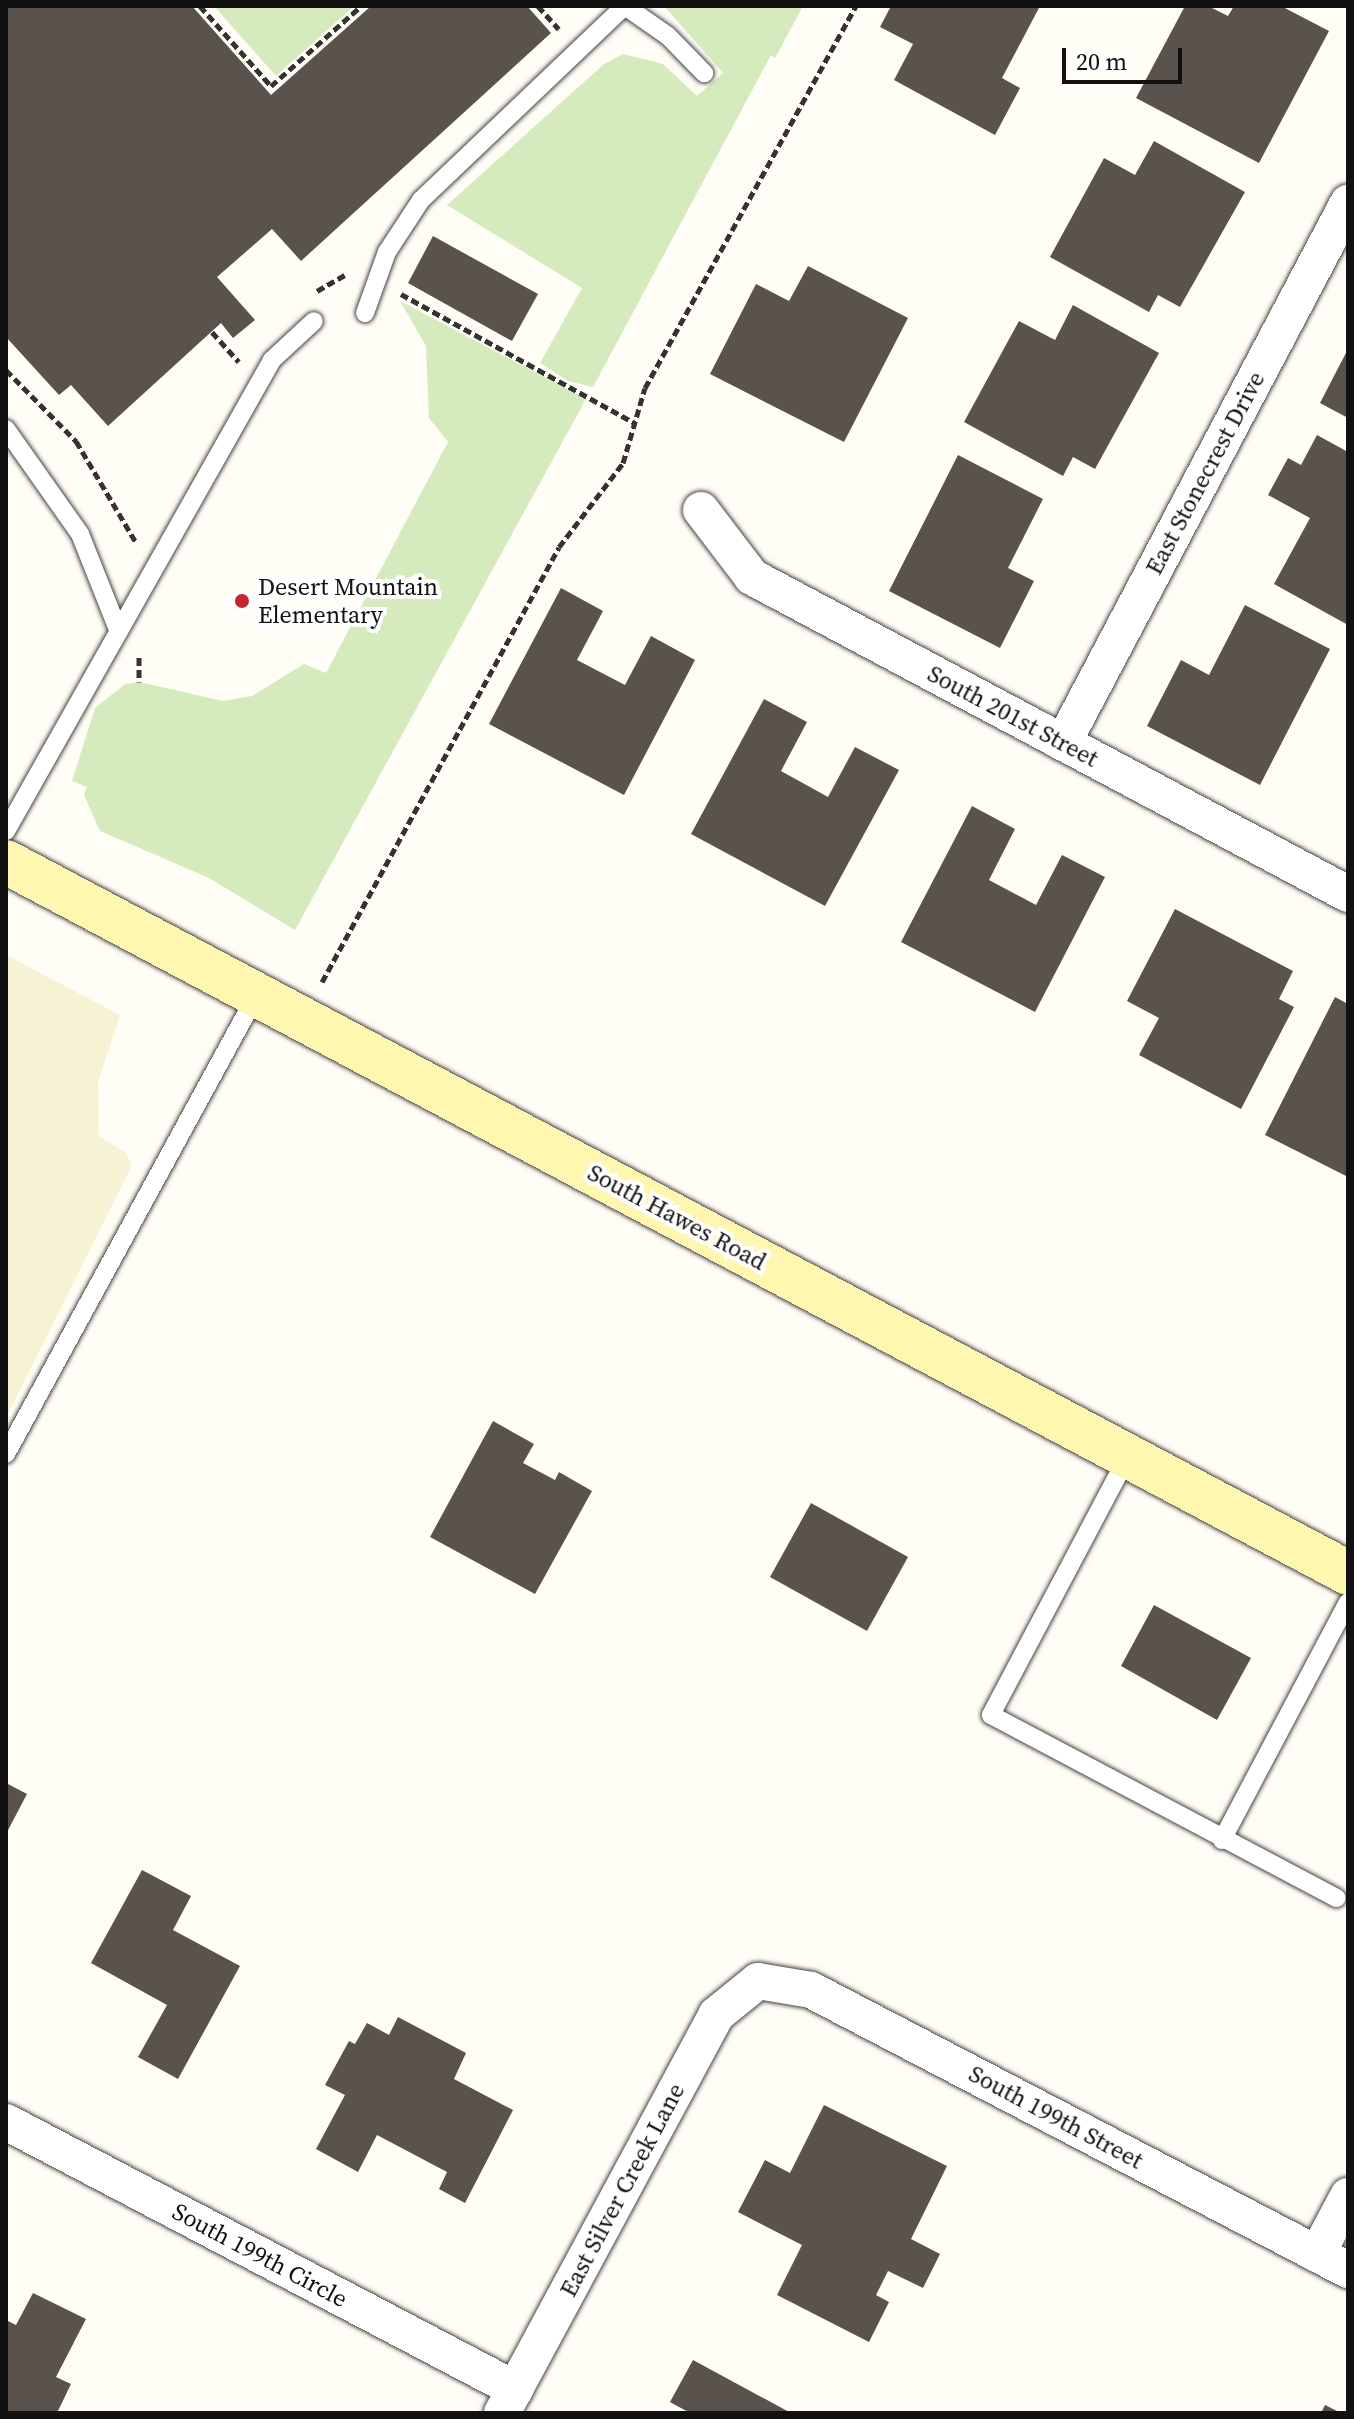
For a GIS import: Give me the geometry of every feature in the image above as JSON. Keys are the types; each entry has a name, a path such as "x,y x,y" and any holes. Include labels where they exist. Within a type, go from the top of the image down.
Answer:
{"main road":[{"name":"South Hawes Road","path":"6,862 1348,1573"}],"street":[{"name":"East Stonecrest Drive","path":"1063,743 1348,203"},
{"name":"South 201st Street","path":"701,510 752,577 1348,894"},
{"name":"South 199th Street","path":"758,1981 811,1990 1333,2262"},
{"name":"East Silver Creek Lane","path":"508,2401 716,2015 758,1981"},
{"name":"South 199th Circle","path":"6,2122 508,2401"},
{"path":"1333,2262 1348,2196"}],"lane":[{"path":"365,313 387,252 421,200 625,6 668,36 704,73"},
{"path":"6,831 272,360 314,321"},
{"path":"6,429 80,534 119,632"},
{"path":"6,1454 257,994"},
{"path":"1128,1456 991,1715 1336,1898"},
{"path":"1222,1840 1348,1602"}],"path":[{"path":"200,6 271,86 361,6"},
{"path":"302,1018 559,547 623,463 645,388 856,6"},
{"path":"376,281 635,423"}],"shaded area":[{"path":"6,955 120,1015 98,1082 99,1136 126,1153 132,1165 6,1418"}],"green space":[{"path":"214,6 354,6 276,76"},
{"path":"664,6 803,6 775,58 771,55 593,387 568,381 540,363 582,288 447,205 604,64 623,54 663,64 697,96 723,73"},
{"path":"400,301 586,399 295,930 209,878 100,831 84,795 87,787 72,781 95,708 125,684 139,682 223,701 252,696 304,664 326,673 448,442 429,418 426,346"}],"building":[{"path":"6,6 192,6 271,95 371,6 527,6 551,33 301,261 272,229 217,277 255,320 233,338 221,323 108,426 71,385 59,395 6,337"},
{"path":"891,6 1040,6 1002,78 1020,88 995,135 894,80 913,44 880,27"},
{"path":"1185,6 1208,6 1228,16 1234,6 1281,6 1329,31 1259,163 1136,98"},
{"path":"1154,141 1245,192 1180,307 1158,295 1149,312 1050,257 1104,158 1135,175"},
{"path":"433,236 538,294 512,341 408,283"},
{"path":"808,266 908,318 844,442 710,374 756,284 789,301"},
{"path":"1073,305 1159,353 1095,469 1073,457 1063,476 964,422 1019,321 1055,340"},
{"path":"1348,349 1348,418 1320,403"},
{"path":"1317,435 1348,452 1348,625 1274,584 1310,518 1268,495 1288,458 1301,465"},
{"path":"958,455 1043,499 1008,568 1034,581 1000,648 889,591"},
{"path":"561,588 603,611 577,660 625,685 651,636 695,660 624,795 489,724"},
{"path":"1245,605 1330,649 1260,785 1147,726 1181,660 1209,675"},
{"path":"764,699 807,722 781,771 828,797 855,747 899,770 825,906 691,834"},
{"path":"972,806 1015,829 989,880 1036,905 1062,855 1105,877 1035,1012 901,942"},
{"path":"1175,909 1293,971 1279,999 1294,1007 1241,1109 1139,1055 1159,1018 1127,1001"},
{"path":"1335,997 1348,1004 1348,1177 1265,1135"},
{"path":"493,1421 534,1444 523,1463 555,1480 559,1472 592,1491 535,1594 430,1537"},
{"path":"811,1503 908,1557 867,1631 770,1577"},
{"path":"1154,1605 1251,1658 1217,1720 1121,1666"},
{"path":"6,1783 27,1794 6,1834"},
{"path":"142,1870 191,1896 173,1930 240,1966 178,2079 138,2057 167,2005 91,1963"},
{"path":"398,2017 466,2053 454,2079 513,2110 465,2203 439,2189 447,2172 377,2135 358,2172 316,2149 345,2095 325,2085 349,2041 355,2044 367,2023 389,2035"},
{"path":"824,2105 947,2166 911,2239 940,2254 923,2288 888,2271 876,2295 889,2302 869,2342 777,2295 802,2245 738,2212 765,2160 790,2173"},
{"path":"33,2293 86,2319 56,2377 71,2384 57,2413 6,2413 6,2320 16,2325"},
{"path":"693,2360 791,2413 690,2413 670,2402"},
{"path":"1325,2405 1341,2413 1321,2413"}],"place":[{"name":"Desert Mountain Elementary","path":"242,601"}]}
